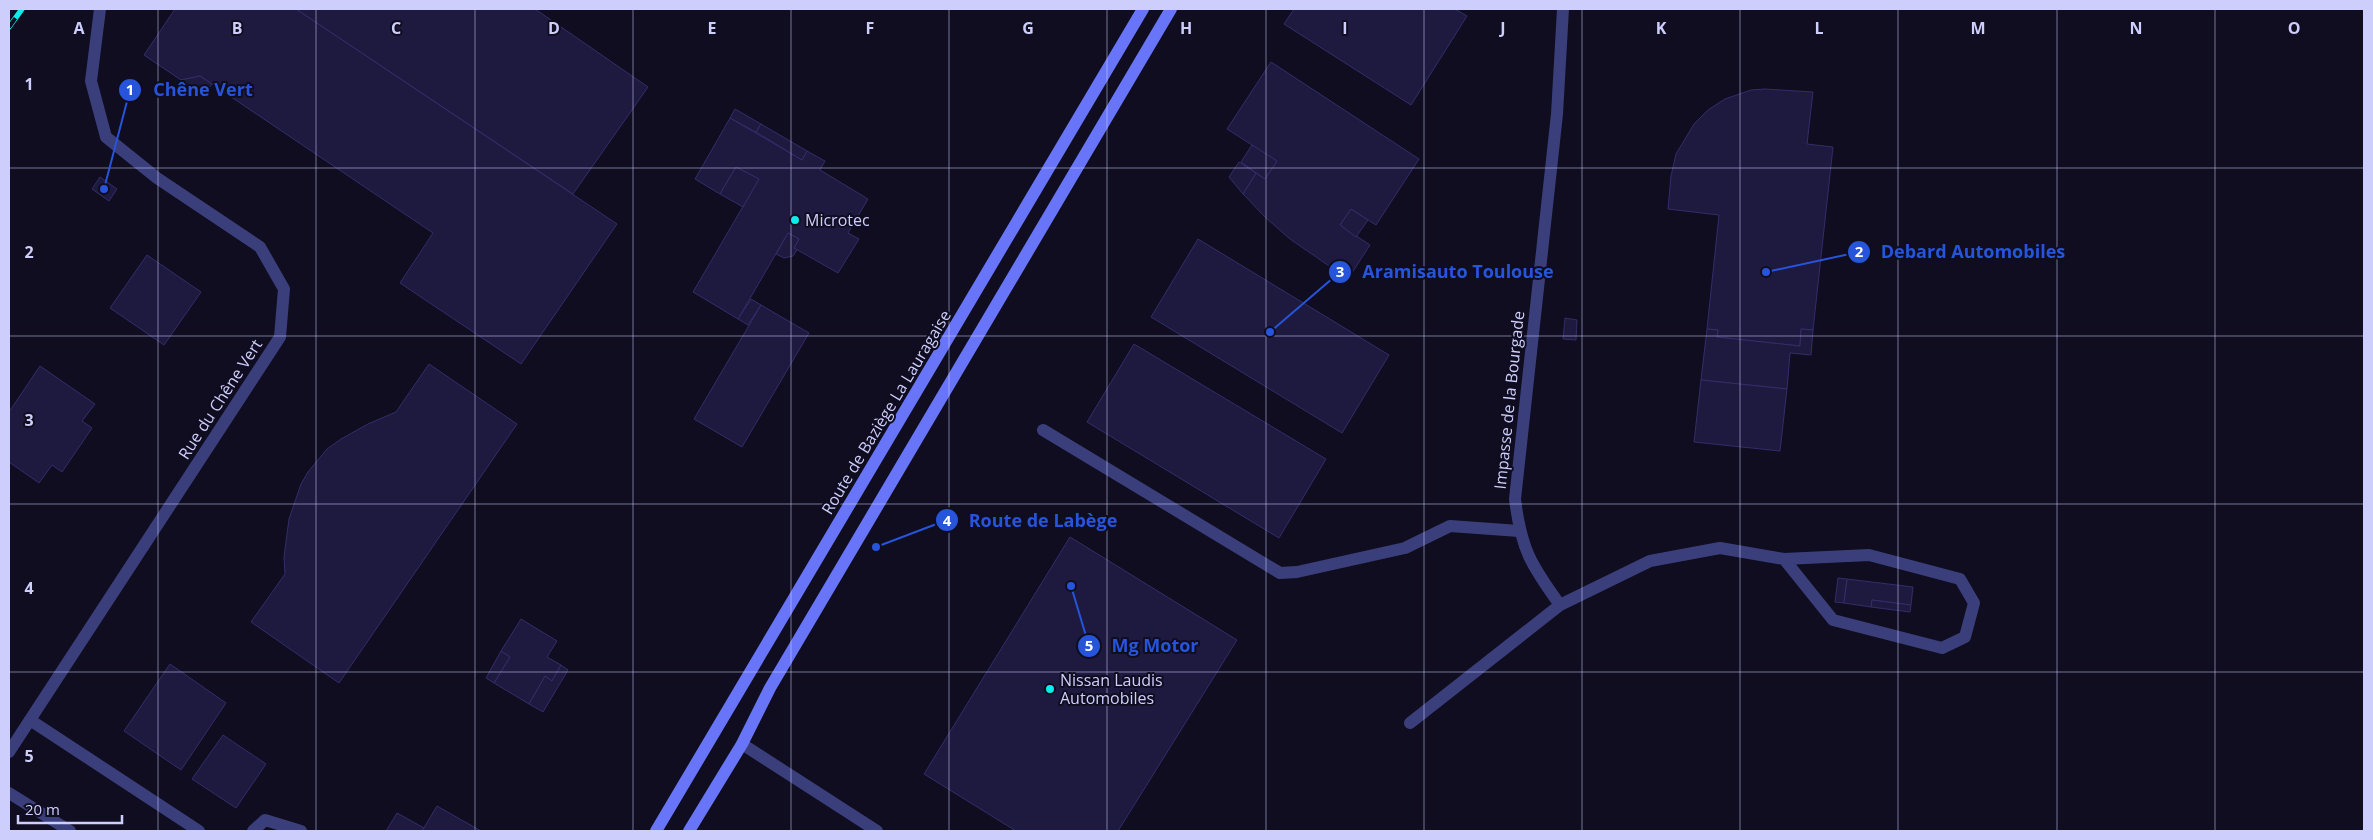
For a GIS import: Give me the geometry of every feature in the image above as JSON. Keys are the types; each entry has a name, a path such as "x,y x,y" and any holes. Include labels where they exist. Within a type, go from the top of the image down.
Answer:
{"main road":[{"name":"Route de Baziège La Lauragaise","path":"656,831 1143,9"},
{"path":"689,831 742,744 770,688 1171,9"}],"street":[{"name":"Rue du Chêne Vert","path":"9,752 280,337 284,289 260,247 157,178 106,137 91,81 100,9"},
{"name":"Impasse de la Bourgade","path":"1560,605 1533,568 1519,531 1515,499 1557,114 1563,9"},
{"path":"1044,430 1237,548 1280,572 1297,572 1405,548 1450,526 1519,531"},
{"path":"1410,723 1560,605 1650,561 1720,548 1784,559 1869,555 1960,579 1974,602 1965,638 1942,648 1833,620 1784,559"},
{"path":"30,720 199,831"},
{"path":"742,744 877,831"},
{"path":"9,793 70,831"},
{"path":"253,831 264,820 301,831"}],"building":[{"path":"175,9 296,9 617,224 521,364 400,283 433,233 200,76 181,80 144,55"},
{"path":"296,9 535,9 648,87 573,194"},
{"path":"1294,9 1455,9 1467,16 1411,105 1284,24"},
{"path":"1271,62 1419,159 1376,225 1351,209 1340,225 1370,245 1348,279 1290,239 1243,194 1256,173 1265,179 1277,161 1227,129"},
{"path":"200,76 212,84 204,95 181,80"},
{"path":"1751,90 1813,92 1807,144 1833,147 1813,330 1801,329 1800,346 1717,337 1718,330 1707,329 1719,215 1668,209 1671,176 1676,154 1694,124 1708,110 1725,99"},
{"path":"735,109 761,124 756,132 730,118"},
{"name":"Microtec","path":"730,118 802,160 807,151 825,161 820,170 868,199 848,233 859,239 838,273 794,248 799,239 788,233 738,319 693,292 759,179 736,167 720,194 695,179"},
{"path":"761,124 807,151 802,160 756,132"},
{"path":"1252,145 1277,161 1265,179 1241,162"},
{"path":"1239,162 1256,173 1243,194 1229,177"},
{"path":"736,167 759,179 743,207 720,194"},
{"path":"100,177 117,189 109,201 92,189"},
{"path":"1351,209 1368,220 1356,237 1340,225"},
{"path":"788,233 799,239 794,248 797,250 793,256 784,258 776,254"},
{"path":"1198,239 1389,355 1342,433 1151,317"},
{"path":"147,255 201,292 164,345 110,308"},
{"path":"751,299 761,305 748,325 738,319"},
{"path":"761,305 809,333 742,447 694,419"},
{"path":"1565,318 1577,320 1576,340 1563,339"},
{"path":"1707,329 1718,330 1717,337 1800,346 1801,329 1813,330 1811,355 1790,353 1787,389 1701,380"},
{"path":"1134,344 1326,459 1279,538 1087,422"},
{"path":"429,364 517,424 339,683 251,622 285,574 284,557 289,519 301,484 308,472 327,449 341,439 368,424 396,412"},
{"path":"40,366 95,404 82,421 92,428 62,472 52,465 39,483 9,462 9,412"},
{"path":"1701,380 1787,389 1780,451 1694,442"},
{"path":"1070,537 1237,640 1118,831 1016,831 924,774"},
{"path":"1838,578 1847,579 1844,603 1835,602"},
{"path":"1847,579 1913,587 1911,605 1872,600 1871,607 1844,603"},
{"path":"1872,600 1911,605 1910,612 1871,607"},
{"path":"521,619 557,641 547,657 561,665 552,681 545,676 529,704 494,683 510,657 501,651"},
{"path":"501,651 510,657 494,683 486,678"},
{"path":"170,664 226,703 181,770 124,731"},
{"path":"561,665 568,670 543,712 529,704 545,676 552,681"},
{"path":"223,735 266,764 236,808 192,779"},
{"path":"437,806 481,831 422,831"},
{"path":"397,813 424,828 422,831 386,831"}],"railway":[{"path":"9,27 22,9"}],"place":[{"name":"Chêne Vert","path":"104,189"},
{"name":"Microtec","path":"795,220"},
{"name":"Debard Automobiles","path":"1766,272"},
{"name":"Aramisauto Toulouse","path":"1270,332"},
{"name":"Route de Labège","path":"876,547"},
{"name":"Mg Motor","path":"1071,586"},
{"name":"Nissan Laudis Automobiles","path":"1050,689"}]}
